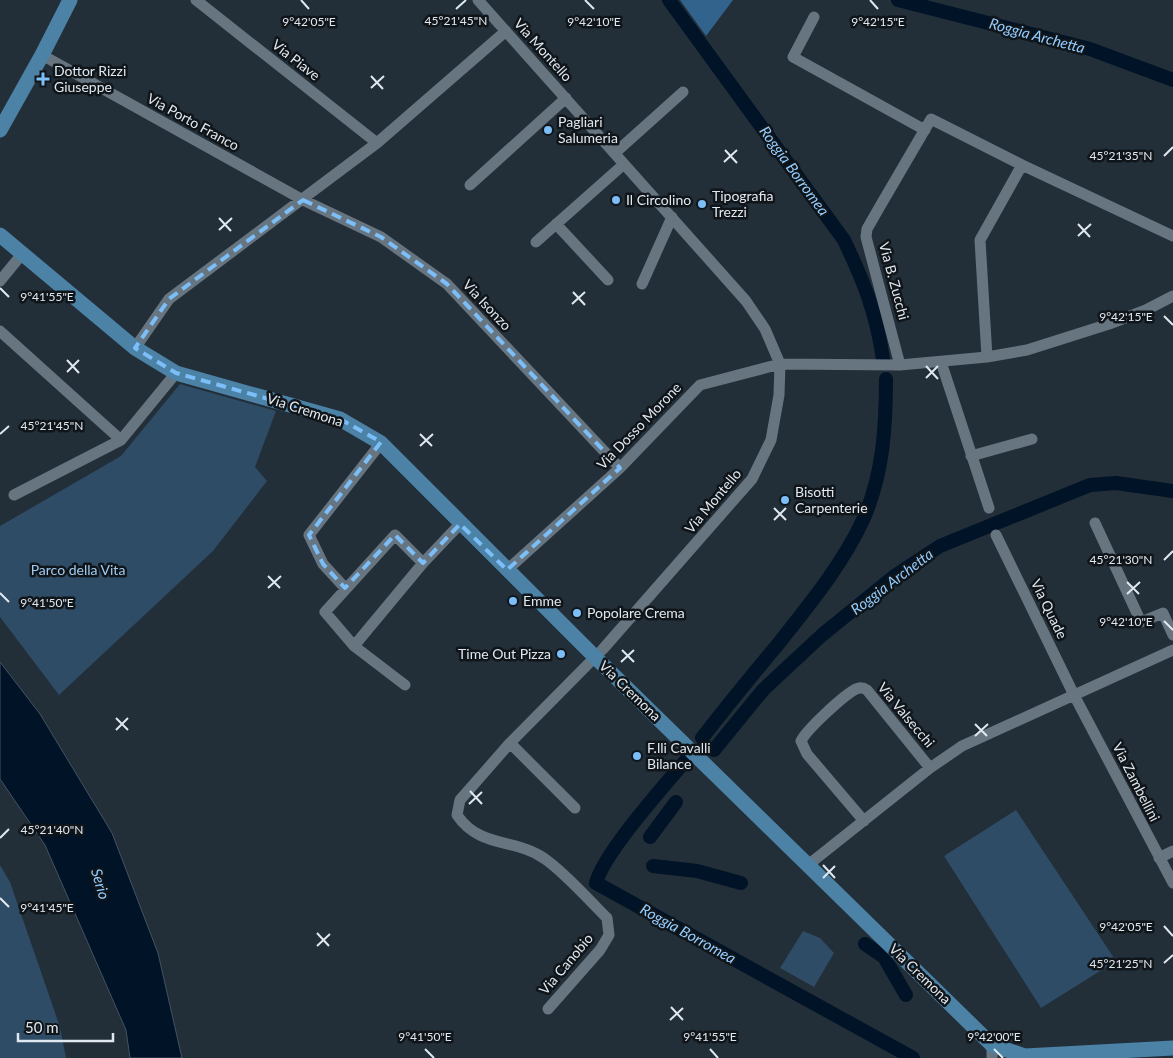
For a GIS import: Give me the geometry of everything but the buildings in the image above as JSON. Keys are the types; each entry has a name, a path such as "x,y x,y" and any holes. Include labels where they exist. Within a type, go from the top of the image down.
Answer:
{"street":[{"path":"0,130 70,0"},
{"name":"Via Piave","path":"196,0 377,144"},
{"name":"Via Montello","path":"478,0 746,301 766,328 780,364 779,396 771,440 752,479 595,657"},
{"path":"814,17 793,57 924,130 931,119 1022,165 1173,236"},
{"path":"135,348 169,299 377,144 506,31"},
{"name":"Via Porto Franco","path":"42,55 303,200"},
{"path":"615,153 683,92"},
{"name":"Via Montello","path":"470,184 566,98"},
{"name":"Via B. Zucchi","path":"900,364 866,237 879,208 924,130"},
{"path":"536,242 624,164"},
{"path":"987,357 980,240 1022,165"},
{"name":"Via Isonzo","path":"303,200 381,237 447,284 620,468"},
{"path":"642,284 672,218"},
{"path":"556,224 608,280"},
{"name":"Via Cremona","path":"0,235 135,348 176,373 340,419 381,443 460,524 808,865 992,1051 1026,1056 1173,1048"},
{"path":"0,282 22,254"},
{"name":"Via Dosso Morone","path":"507,570 620,468 700,385 780,364 941,362 1027,350 1109,324 1146,310 1173,296"},
{"path":"0,331 121,440"},
{"path":"941,362 990,508"},
{"path":"14,495 121,440 176,373"},
{"path":"971,456 1032,439"},
{"path":"345,588 322,564 308,535 381,443"},
{"path":"354,646 423,563 460,524"},
{"path":"1095,524 1141,622 1163,613 1173,635"},
{"path":"405,684 354,646 324,612 395,535 423,563"},
{"name":"Via Quade","path":"996,535 1074,695"},
{"name":"Via Valsecchi","path":"808,865 930,768 962,746 1173,650"},
{"name":"Via Canobio","path":"548,1009 600,950 608,935 609,925 607,918 545,858 482,837 466,828 457,815 460,800 510,743 595,657"},
{"name":"Via Valsecchi","path":"864,821 807,754 801,741 828,712 856,689 863,688 867,690 930,768"},
{"name":"Via Zambellini","path":"1074,695 1173,883"},
{"path":"510,743 575,808"},
{"path":"1159,858 1173,851"}],"highlighted area":[{"path":"303,200 381,237 447,284 620,468 507,570 460,524 423,563 395,535 345,588 323,564 309,535 381,442 340,419 176,373 135,348 169,299"}],"green space":[{"name":"Parco della Vita","path":"180,384 276,411 255,467 267,481 213,551 59,695 0,617 0,526 121,456"},
{"path":"1016,810 1116,961 1041,1008 944,856"},
{"path":"0,865 10,882 60,1027 66,1058 0,1058"},
{"path":"803,931 820,938 834,953 814,987 780,968"}],"shaded area":[{"path":"680,0 733,0 706,36"}],"water":[{"name":"Serio","path":"0,662 40,714 112,833 158,953 182,1058 130,1058 126,1030 45,845 0,779"}],"waterway":[{"name":"Roggia Borromea","path":"669,0 844,240 868,298 877,326 883,359"},
{"name":"Roggia Archetta","path":"898,0 1090,49 1173,80"},
{"name":"Roggia Borromea","path":"702,738 813,599 855,537 870,503 879,468 884,433 886,379"},
{"name":"Roggia Archetta","path":"714,750 763,690 822,635 896,575 940,546 1090,485 1116,483 1173,491"},
{"name":"Roggia Borromea","path":"686,760 622,838 601,870 596,883 913,1058"},
{"name":"Roggia Archetta","path":"650,837 676,802"},
{"name":"Roggia Archetta","path":"653,866 697,871 741,883"},
{"name":"Roggia Archetta","path":"865,944 884,957 906,995"}],"place":[{"name":"Dottor Rizzi Giuseppe","path":"43,79"},
{"name":"Pagliari Salumeria","path":"548,130"},
{"name":"Il Circolino","path":"616,200"},
{"name":"Tipografia Trezzi","path":"702,204"},
{"name":"Bisotti Carpenterie","path":"785,500"},
{"name":"Emme","path":"513,601"},
{"name":"Popolare Crema","path":"577,613"},
{"name":"Time Out Pizza","path":"561,654"},
{"name":"F.lli Cavalli Bilance","path":"637,756"}]}
